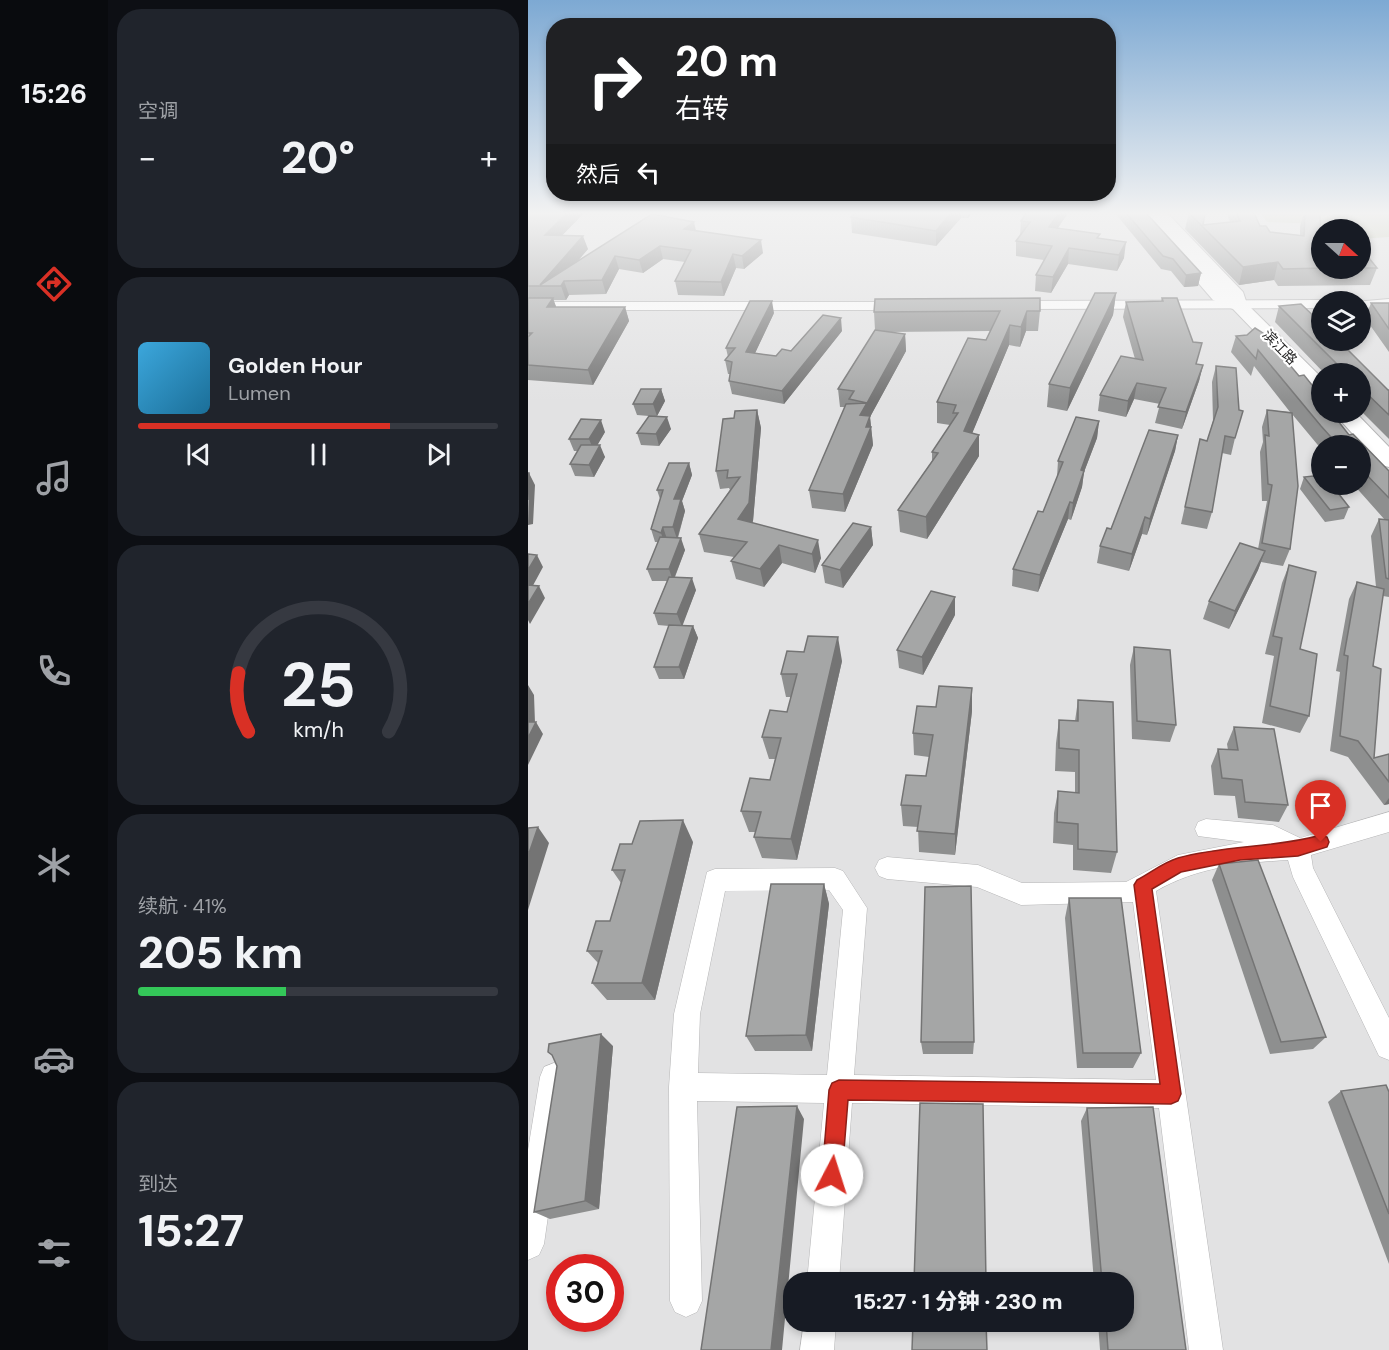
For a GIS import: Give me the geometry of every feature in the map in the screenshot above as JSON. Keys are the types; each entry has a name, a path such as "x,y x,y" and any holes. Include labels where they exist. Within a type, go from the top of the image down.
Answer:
{"main road":[{"name":"滨江路","path":"1201,276 1219,296 1239,305 1311,379"},
{"name":"滨江路","path":"1218,276 1237,296 1239,305"},
{"path":"1354,423 1389,460"}],"street":[{"path":"1371,304 1389,303"},
{"path":"990,305 1311,304"},
{"path":"528,306 919,306"},
{"path":"887,867 978,876 1021,894 1129,893 1178,866 1240,853 1298,849 1389,822"},
{"path":"1206,829 1273,836 1298,849"},
{"path":"1298,849 1301,868 1389,1046"},
{"path":"686,1300 683,1088 687,1014 715,880 835,879 855,908 824,1272"},
{"path":"1143,885 1206,1350"},
{"path":"528,1244 554,1077"},
{"path":"683,1088 1171,1094"},
{"path":"817,1350 819,1332"}],"building":[{"path":"528,276 548,276 540,285 554,276 604,276 602,280 564,281 561,286 528,286"},
{"path":"678,276 724,276 721,282 675,281"},
{"path":"1095,293 1116,293 1070,388 1049,384"},
{"path":"528,298 553,298 547,307 625,307 588,370 528,365 528,337 532,333 528,333"},
{"path":"1040,298 1040,311 1027,311 1021,327 1010,325 964,431 979,435 926,517 898,510 938,453 932,452 958,413 953,413 956,405 937,402 968,338 986,340 1000,311 874,312 875,299"},
{"path":"1162,298 1177,298 1193,342 1202,343 1196,364 1203,365 1186,412 1158,407 1166,388 1137,383 1128,401 1100,395 1121,356 1143,360 1126,302 1163,301"},
{"path":"750,301 772,301 746,352 776,356 782,349 791,351 823,315 841,318 782,391 729,381 732,362 725,360 735,348 726,348"},
{"path":"1371,303 1389,303 1389,329"},
{"path":"1301,304 1311,314 1311,338 1279,306"},
{"path":"1255,328 1263,333 1299,376 1304,375 1311,384 1311,414 1258,350 1256,359 1236,336 1247,335"},
{"path":"875,330 905,334 867,403 849,399 854,391 838,389"},
{"path":"1324,351 1349,351 1361,363 1336,363"},
{"path":"1216,366 1236,368 1239,410 1243,411 1235,438 1225,436 1212,512 1185,507 1200,439 1207,441 1218,407"},
{"path":"1371,373 1389,390 1389,415 1371,398"},
{"path":"641,389 661,389 653,404 633,404"},
{"path":"867,403 860,415 870,416 866,427 871,427 843,494 809,490 846,404"},
{"path":"757,410 749,503 738,519 818,540 812,554 779,545 760,569 731,561 747,542 699,534 740,477 727,478 728,470 716,471 723,419 734,418 735,411"},
{"path":"1267,410 1292,413 1298,486 1290,549 1262,543 1272,485 1268,484 1265,435 1269,436"},
{"path":"649,416 667,417 656,434 637,433"},
{"path":"1076,417 1099,421 1081,470 1084,471 1073,503 1070,502 1040,575 1013,569 1038,511 1043,512 1063,462 1058,461"},
{"path":"581,419 601,420 589,439 569,439"},
{"path":"1319,423 1340,423 1349,435 1329,435"},
{"path":"1149,430 1178,435 1150,519 1145,517 1132,554 1100,546 1107,528 1111,529"},
{"path":"581,445 600,445 589,465 570,464"},
{"path":"1371,452 1389,471 1389,498 1371,479"},
{"path":"669,463 689,463 674,499 681,499 673,527 663,527 661,533 651,529 663,490 657,490"},
{"path":"1311,476 1311,486 1304,477"},
{"path":"1318,495 1340,495 1349,507 1330,510"},
{"path":"1379,519 1389,520 1389,579 1386,578"},
{"path":"853,523 871,527 840,570 822,565"},
{"path":"660,537 681,538 669,569 647,569"},
{"path":"1240,543 1265,551 1235,611 1209,601"},
{"path":"528,554 537,555 528,570"},
{"path":"1289,565 1316,572 1300,649 1317,654 1309,716 1270,706 1282,638 1273,636"},
{"path":"669,577 692,578 677,614 654,613"},
{"path":"1357,582 1384,589 1373,666 1381,669 1374,758 1389,754 1389,782 1358,741 1340,736 1348,656 1344,655"},
{"path":"528,585 539,586 528,604"},
{"path":"931,591 955,597 922,657 897,650"},
{"path":"669,625 693,626 679,667 654,667"},
{"path":"808,636 838,637 791,839 754,837 761,812 741,811 750,778 770,780 781,738 762,737 770,710 787,712 797,674 781,674 787,651 804,652"},
{"path":"1134,647 1170,650 1176,725 1137,721"},
{"path":"939,686 972,688 955,834 917,831 921,806 901,805 906,775 926,776 933,735 913,733 917,706 936,707"},
{"path":"1078,700 1113,702 1117,852 1078,849 1078,824 1057,822 1058,791 1079,793 1079,750 1059,748 1059,720 1078,721"},
{"path":"528,708 529,722 536,722 528,738"},
{"path":"1234,727 1274,729 1288,805 1245,802 1242,780 1222,778 1218,749 1238,750"},
{"path":"683,820 642,983 592,983 602,951 587,951 596,921 610,921 625,870 612,870 620,844 632,844 640,821"},
{"path":"538,827 528,856 528,828"},
{"path":"1258,860 1326,1037 1281,1042 1219,864"},
{"path":"771,884 824,884 806,1035 746,1036"},
{"path":"971,886 974,1042 921,1042 925,887"},
{"path":"1069,898 1121,898 1141,1053 1083,1053"},
{"path":"601,1034 585,1201 534,1212 557,1066 548,1052 549,1044"},
{"path":"1386,1085 1389,1092 1389,1214 1341,1091"},
{"path":"920,1103 983,1104 986,1272 914,1272"},
{"path":"797,1106 771,1350 701,1350 737,1107"},
{"path":"1153,1107 1186,1350 1108,1350 1107,1332 1134,1332 1134,1272 1101,1272 1087,1108"},
{"path":"913,1332 986,1332 987,1350 912,1350"}],"route":[{"path":"832,1175 839,1090 1171,1094 1143,885 1178,866 1240,853 1298,849 1321,842"}]}
